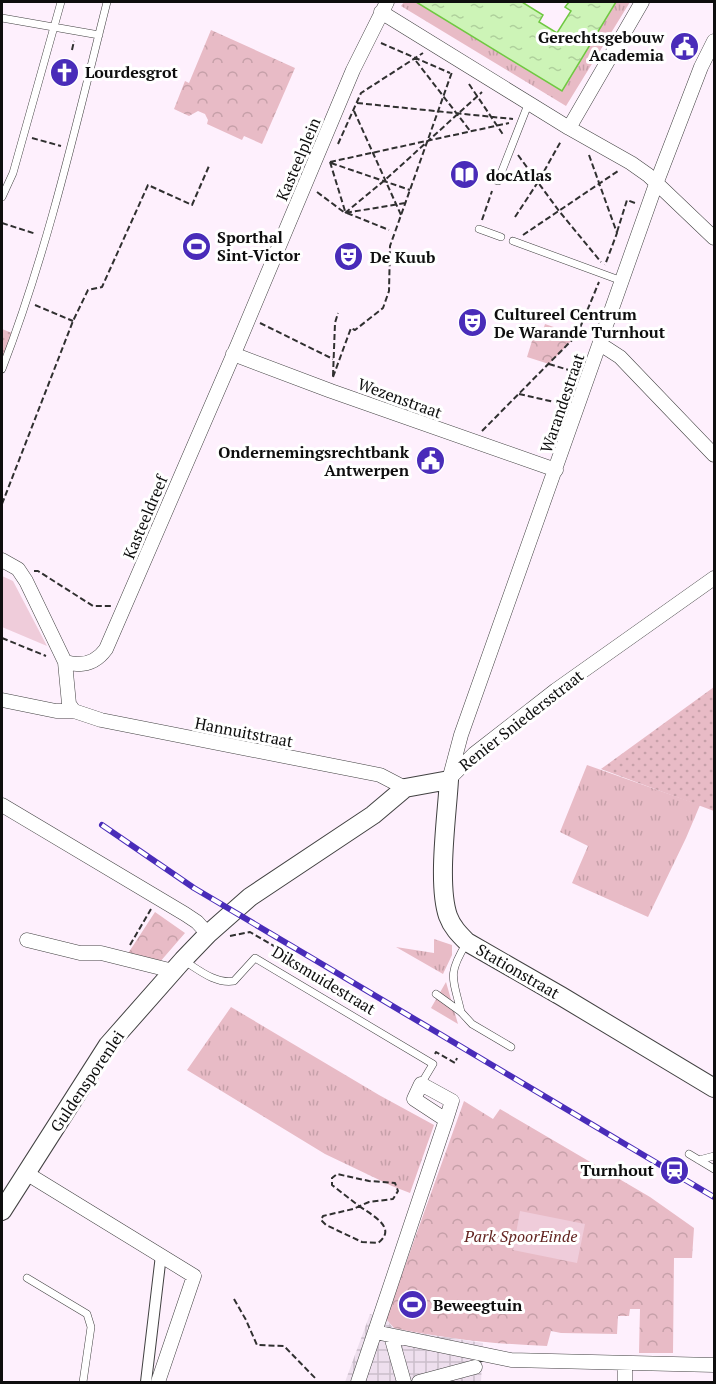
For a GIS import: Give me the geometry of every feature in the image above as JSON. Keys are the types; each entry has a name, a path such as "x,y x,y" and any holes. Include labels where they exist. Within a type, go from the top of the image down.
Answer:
{"street":[{"path":"569,128 642,2"},
{"name":"Kasteelplein","path":"233,354 316,157 384,7 435,45 569,128 631,163 714,238"},
{"name":"Warandestraat","path":"449,780 461,735 656,184 701,67 714,41"},
{"path":"701,67 714,75"},
{"path":"600,344 620,357 714,455"},
{"name":"Wezenstraat","path":"233,354 332,385 472,442 556,470"},
{"name":"Kasteeldreef","path":"65,662 73,665 82,664 100,658 106,649 233,354"},
{"path":"2,560 18,569 26,581 65,662 67,696 74,711"},
{"name":"Renier Sniedersstraat","path":"212,931 250,897 373,815 405,788 449,780 469,758 547,697 714,578"},
{"name":"Hannuitstraat","path":"2,700 56,711 74,711 100,720 380,775 405,788"},
{"name":"Stationstraat","path":"449,780 444,871 445,901 452,923 459,934 467,942 714,1088"},
{"path":"2,805 212,931"},
{"name":"Guldensporenlei","path":"2,1211 108,1046 212,931"},
{"path":"27,940 80,953 101,952 122,958 178,966"},
{"path":"358,1383 452,1101 421,1084"},
{"path":"26,1173 194,1276 158,1383"},
{"path":"146,1383 161,1255"},
{"path":"375,1332 475,1360 714,1365"},
{"path":"392,1335 404,1383"},
{"path":"419,1383 475,1360"},
{"path":"474,1383 475,1360"},
{"path":"625,1363 625,1383"}],"lane":[{"path":"2,197 13,173 61,2"},
{"path":"2,369 47,237 108,2"},
{"path":"2,18 99,35"},
{"path":"492,179 498,181 529,102"},
{"path":"481,225 501,237"},
{"path":"513,241 622,281"},
{"path":"461,1012 453,969 467,942"},
{"name":"Diksmuidestraat","path":"178,966 227,982 234,981 255,958 430,1061"},
{"path":"436,994 461,1012 472,1024 511,1047"},
{"path":"421,1084 433,1064 430,1061"},
{"path":"689,1154 714,1168"},
{"path":"699,1160 714,1156"},
{"path":"27,1278 87,1314 91,1327 83,1383"}],"path":[{"path":"368,38 458,76"},
{"path":"345,212 330,162 361,93 435,45"},
{"path":"332,385 351,328 355,330 383,308 389,291 390,246 457,58"},
{"path":"457,58 465,78 497,126 559,211 605,267 627,200 638,203"},
{"path":"415,59 471,132"},
{"path":"345,212 385,180 494,81"},
{"path":"357,102 521,120"},
{"path":"353,110 401,215"},
{"path":"330,162 497,126"},
{"path":"515,217 569,128"},
{"path":"582,135 617,233"},
{"path":"23,136 70,148"},
{"path":"316,157 410,189"},
{"path":"523,236 631,163"},
{"path":"2,504 73,321 88,290 102,287 148,185 192,205 209,166"},
{"path":"305,183 345,212 389,230"},
{"path":"481,225 493,190"},
{"path":"345,212 405,203"},
{"path":"2,223 47,237"},
{"path":"472,442 578,335 602,274"},
{"path":"26,303 73,321"},
{"path":"332,385 335,323 338,313"},
{"path":"260,323 333,359"},
{"path":"549,364 577,373"},
{"path":"519,394 566,405"},
{"path":"18,569 38,571 93,606 111,606 118,589 130,593"},
{"path":"2,638 49,657"},
{"path":"122,958 148,917 156,897"},
{"path":"212,931 226,937 250,932 284,952"},
{"path":"430,1061 436,1052 455,1063 458,1058"},
{"path":"359,1206 332,1185 333,1178 337,1174 395,1184 398,1191 393,1199 369,1202 359,1206 323,1216 321,1220 326,1225 362,1242 378,1243 384,1238 386,1230 383,1224 359,1206"},
{"path":"234,1299 257,1344 284,1346 317,1380"}],"green space":[{"path":"404,2 416,2 562,91 616,2 630,2 566,106 401,6"},
{"path":"211,30 295,68 262,144 244,136 242,140 207,124 205,114 198,111 189,116 174,109 185,81 189,83"},
{"path":"545,324 577,335 549,364 527,357 536,328 543,330"},
{"path":"2,329 12,333 2,362"},
{"path":"2,576 13,581 47,646 2,627"},
{"path":"714,687 714,811 601,769"},
{"path":"587,765 700,805 648,917 572,883 588,846 560,832"},
{"path":"155,912 185,933 159,963 127,955"},
{"path":"434,939 452,945 452,955 443,974 396,947 434,953"},
{"path":"446,982 458,1024 431,1008"},
{"path":"231,1007 434,1125 410,1193 325,1154 187,1070"},
{"name":"Park SpoorEinde","path":"464,1101 493,1119 500,1109 650,1197 694,1228 692,1258 674,1258 673,1353 639,1353 640,1309 630,1309 629,1316 618,1316 617,1334 551,1331 547,1346 432,1335 394,1328 386,1319"},
{"path":"520,1211 585,1224 577,1263 513,1250"}],"shaded area":[{"path":"370,1314 386,1319 394,1329 483,1343 481,1382 345,1382"}],"water":[{"path":"416,2 522,2 543,15 539,22 557,33 571,11 565,7 569,2 616,2 562,91"}],"railway":[{"path":"102,825 194,888 714,1197"}],"place":[{"name":"Gerechtsgebouw Academia","path":"685,46"},
{"name":"Lourdesgrot","path":"64,72"},
{"name":"docAtlas","path":"465,175"},
{"name":"Sporthal Sint-Victor","path":"196,246"},
{"name":"De Kuub","path":"349,257"},
{"name":"Cultureel Centrum De Warande Turnhout","path":"473,323"},
{"name":"Ondernemingsrechtbank Antwerpen","path":"430,461"},
{"name":"Turnhout","path":"675,1170"},
{"name":"Beweegtuin","path":"412,1305"}]}
